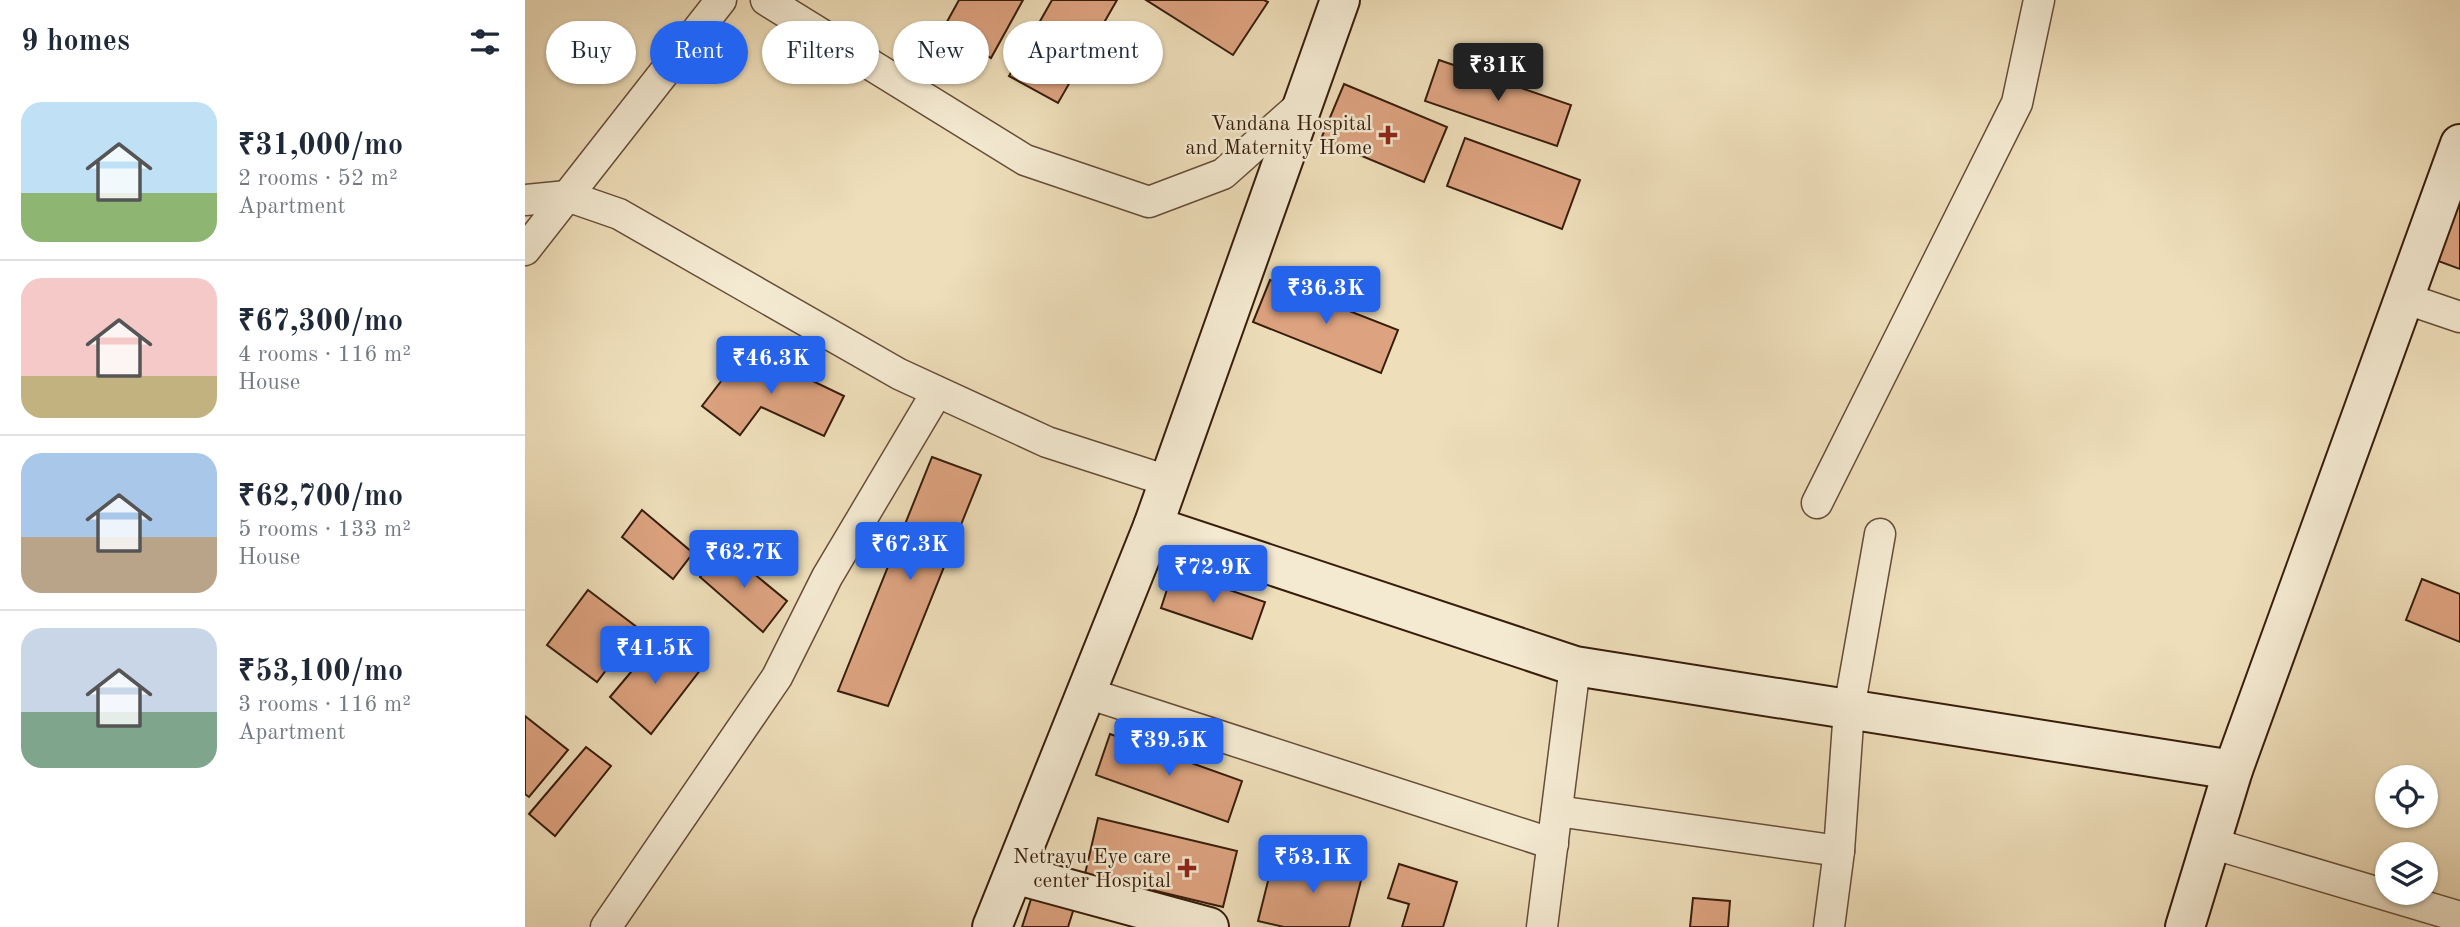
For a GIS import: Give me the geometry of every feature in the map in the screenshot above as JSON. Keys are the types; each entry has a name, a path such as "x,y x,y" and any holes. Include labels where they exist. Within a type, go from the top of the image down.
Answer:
{"street":[{"path":"525,250 721,0"},
{"path":"766,0 1025,160 1149,202 1223,174 1303,103"},
{"path":"992,927 1153,526 1340,0"},
{"path":"1817,503 2017,103 2039,0"},
{"path":"2185,927 2233,769 2460,144"},
{"path":"525,200 567,196 619,214 899,374 1047,442 1168,481"},
{"path":"2404,298 2460,317"},
{"path":"606,927 777,677 827,578 937,392"},
{"path":"1153,526 1575,666 2233,769"},
{"path":"1829,927 1839,851 1849,709 1880,534"},
{"path":"1542,927 1575,666"},
{"path":"1087,693 1553,844"},
{"path":"1557,811 1839,851"},
{"path":"2211,843 2460,917"},
{"path":"1014,874 1209,927"}],"building":[{"path":"959,0 1023,0 1011,21 1003,21 1003,36 991,58 989,21 947,21"},
{"path":"1052,0 1117,0 1105,21 1040,21"},
{"path":"1146,0 1264,0 1268,2 1233,55"},
{"path":"1439,60 1571,105 1557,146 1425,101"},
{"path":"1024,84 1069,84 1058,103"},
{"path":"1344,84 1447,127 1424,182 1321,139"},
{"path":"1465,138 1580,180 1562,229 1447,186"},
{"path":"2460,201 2460,269 2438,261"},
{"path":"1270,280 1398,330 1381,373 1253,322"},
{"path":"746,349 844,396 824,436 761,407 740,435 702,406"},
{"path":"932,457 981,475 888,706 838,691"},
{"path":"642,510 693,553 673,579 622,537"},
{"path":"724,549 787,601 763,632 700,577"},
{"path":"1173,571 1265,602 1252,639 1161,608"},
{"path":"2422,579 2460,594 2460,642 2406,620"},
{"path":"588,590 638,628 597,682 547,645"},
{"path":"657,641 701,669 651,734 610,697"},
{"path":"525,716 568,750 529,797 525,794"},
{"path":"1110,734 1242,781 1228,822 1096,775"},
{"path":"586,747 611,766 555,836 529,814"},
{"path":"1098,818 1237,851 1223,907 1085,874"},
{"path":"1324,855 1365,865 1349,927 1284,927 1258,921 1270,873 1322,863"},
{"path":"1399,864 1457,882 1443,927 1402,927 1409,904 1388,898"},
{"path":"1032,896 1074,908 1068,927 1022,927"},
{"path":"1693,898 1730,901 1728,927 1690,927"}],"place":[{"name":"Vandana Hospital and Maternity Home","path":"1388,135"},
{"name":"Netrayu Eye care center Hospital","path":"1187,868"}]}
